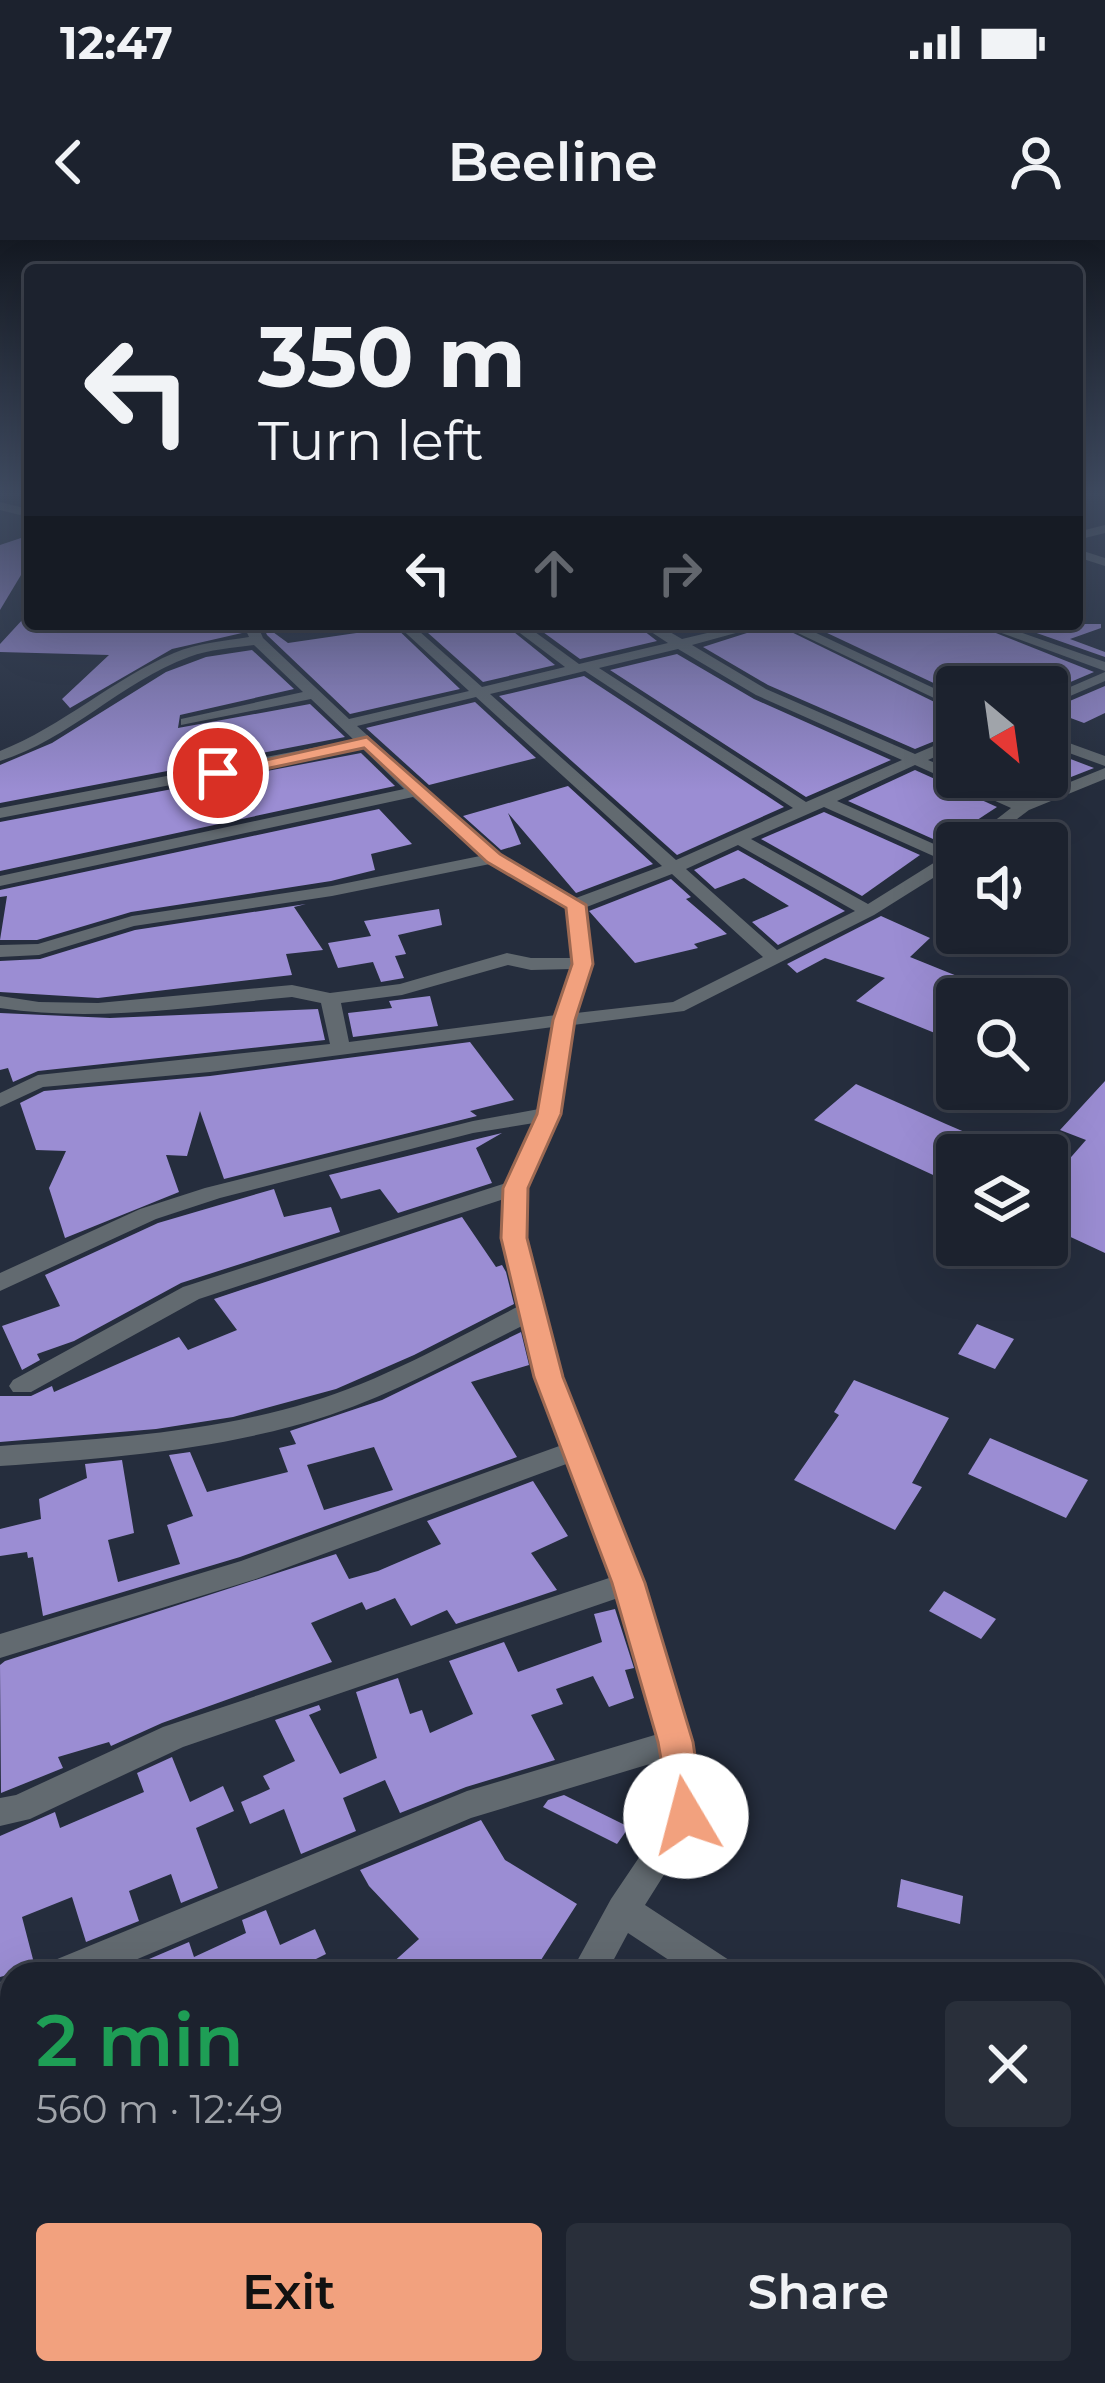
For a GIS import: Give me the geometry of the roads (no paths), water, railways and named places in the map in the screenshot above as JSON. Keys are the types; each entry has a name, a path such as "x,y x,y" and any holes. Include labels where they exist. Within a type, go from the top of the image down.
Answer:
{"street":[{"path":"0,756 63,729 176,656 256,630 416,791 494,858 575,905"},
{"path":"410,630 776,959"},
{"path":"524,630 804,808"},
{"path":"656,630 761,692 1023,807"},
{"path":"348,724 738,630"},
{"path":"799,630 936,695"},
{"path":"999,630 1105,672"},
{"path":"1068,691 1105,672"},
{"path":"186,722 317,693"},
{"path":"0,813 367,742"},
{"path":"1068,747 1105,760"},
{"path":"575,905 673,868 936,750"},
{"path":"1003,822 1023,807 1105,773"},
{"path":"0,880 416,791"},
{"path":"825,801 936,850"},
{"path":"736,838 868,911"},
{"path":"0,951 39,950 132,921 332,891 494,858"},
{"path":"0,1101 38,1081 210,1066 677,1007 868,911 936,870"},
{"path":"575,905 583,964 564,1020 549,1114 515,1188 514,1238 548,1377 628,1583 676,1742 686,1816 594,1962"},
{"path":"0,1002 98,1009 292,991 330,999 402,988 507,959 583,964"},
{"path":"330,999 340,1047"},
{"path":"0,1283 148,1214 213,1192 473,1127 549,1114"},
{"path":"22,1386 191,1293 515,1188"},
{"path":"0,1456 134,1446 294,1416 422,1365 534,1309"},
{"path":"0,1646 246,1571 578,1449"},
{"path":"0,1812 19,1809 174,1738 628,1583"},
{"path":"91,1962 467,1805 676,1742"},
{"path":"623,1910 702,1962"}]}
